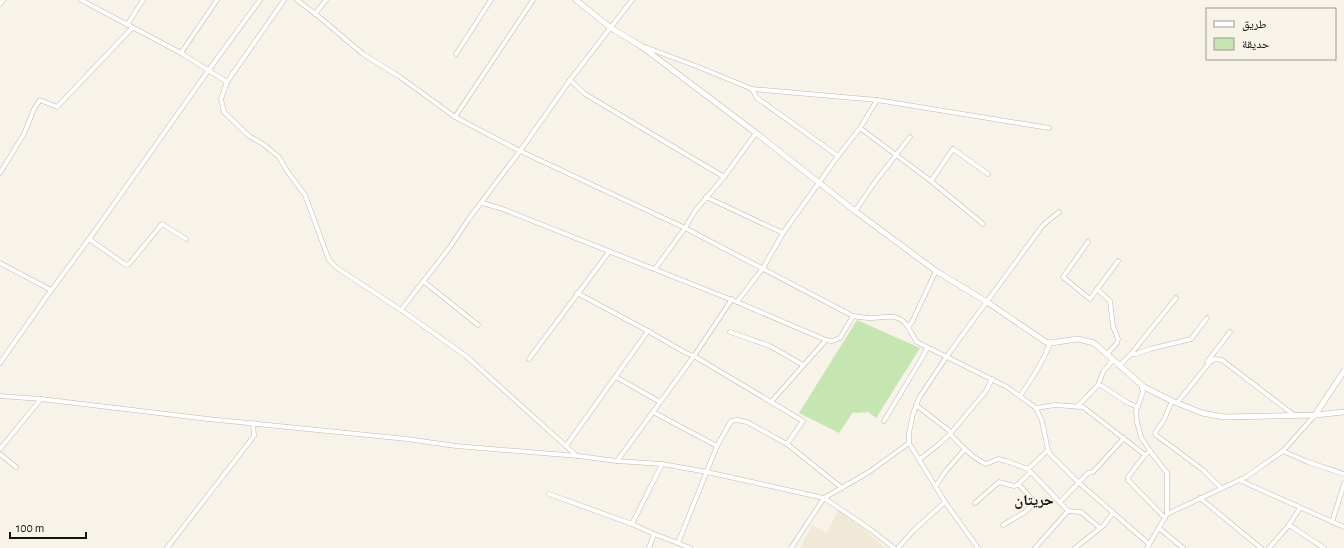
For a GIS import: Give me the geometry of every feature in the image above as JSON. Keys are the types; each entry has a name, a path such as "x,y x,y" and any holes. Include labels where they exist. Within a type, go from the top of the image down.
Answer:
{"street":[{"path":"0,4 3,0"},
{"path":"81,0 181,53 227,82"},
{"path":"127,25 143,0"},
{"path":"181,53 217,0"},
{"path":"0,363 260,0"},
{"path":"284,0 227,82 221,99 224,112 249,136 263,144 279,157 287,171 305,195 329,260 337,268 401,310 466,356 578,456"},
{"path":"297,0 363,54 400,77 456,117 520,151 685,228 853,316 873,318 887,316 897,318 905,323 917,342 1007,387 1036,408 1042,421 1050,454 1078,482 1148,546 1166,516 1167,473 1141,437 1136,411 1143,392 1141,384"},
{"path":"315,14 326,0"},
{"path":"456,54 491,0"},
{"path":"456,117 533,0"},
{"path":"576,0 611,28 641,46 756,133 855,211 936,271 987,302 1042,340 1050,343 1078,339 1094,343 1144,387 1202,413 1224,417 1315,415 1344,412"},
{"path":"401,310 450,247 570,80 632,0"},
{"path":"0,173 24,134 34,109 40,100 57,107 132,28"},
{"path":"641,46 696,66 752,89 877,100 1049,128"},
{"path":"570,80 585,94 724,177"},
{"path":"752,89 756,98 838,156"},
{"path":"737,302 763,268 783,233 860,128 877,100"},
{"path":"860,128 931,181 983,224"},
{"path":"654,269 706,197 724,177 756,133"},
{"path":"855,211 875,182 910,137"},
{"path":"931,181 953,149 988,174"},
{"path":"706,197 783,233"},
{"path":"482,203 500,208 732,299 826,340 832,341 840,338 853,316"},
{"path":"978,548 946,502 910,443 909,433 912,414 919,398 947,356 1043,225 1059,212"},
{"path":"89,239 126,265 129,264 162,224 186,239"},
{"path":"1088,242 1063,278 1090,299 1118,261"},
{"path":"530,359 577,293 609,252"},
{"path":"0,263 51,290"},
{"path":"908,327 912,322 936,271"},
{"path":"423,281 478,325"},
{"path":"1097,289 1110,301 1113,326 1118,339 1106,354"},
{"path":"577,293 694,356 803,421 787,444"},
{"path":"1119,366 1131,354 1176,298"},
{"path":"617,462 694,356 732,299"},
{"path":"1131,354 1192,339 1207,318"},
{"path":"566,446 648,331"},
{"path":"730,332 770,346 804,365"},
{"path":"1221,488 1203,470 1156,435 1156,433 1175,402 1230,332"},
{"path":"771,402 826,340"},
{"path":"1020,396 1046,355 1050,343"},
{"path":"884,421 927,348"},
{"path":"1175,402 1210,362 1215,359 1222,360 1294,415"},
{"path":"1077,407 1098,385 1103,372 1113,360"},
{"path":"1166,516 1200,498 1246,477 1283,451 1315,415 1344,371"},
{"path":"616,377 660,402"},
{"path":"920,459 938,445 950,433 986,391 992,379"},
{"path":"1098,385 1102,386 1128,403 1138,407"},
{"path":"0,396 41,399 407,439 463,447 578,456 617,462 662,464 707,472 824,498 870,529 894,548"},
{"path":"0,449 41,399"},
{"path":"916,405 950,433 965,449 986,464 998,459 1029,471 1068,511 1081,512 1100,528"},
{"path":"1036,408 1055,405 1083,407 1145,455"},
{"path":"653,412 717,446"},
{"path":"678,543 717,446 731,421 738,420 746,422 787,444 842,488"},
{"path":"167,548 254,436 253,423"},
{"path":"1060,502 1088,472 1093,472 1124,438"},
{"path":"791,548 824,498 869,472 910,443"},
{"path":"936,486 965,449"},
{"path":"975,502 999,482 1014,486 1018,484 1048,450"},
{"path":"1150,451 1145,455 1128,477 1128,480 1166,516"},
{"path":"1283,451 1308,462 1344,474"},
{"path":"0,454 16,467"},
{"path":"632,524 662,464"},
{"path":"1238,480 1344,527"},
{"path":"1004,525 1025,512 1034,502 1018,484"},
{"path":"1332,522 1344,484"},
{"path":"549,494 632,524 690,548"},
{"path":"1200,498 1261,548"},
{"path":"898,548 913,531 946,502"},
{"path":"1269,548 1289,525 1300,508"},
{"path":"1035,548 1068,511"},
{"path":"1075,548 1107,522 1113,513"},
{"path":"1289,525 1324,548"},
{"path":"1159,528 1183,548"},
{"path":"649,548 654,534"}],"shaded area":[{"path":"838,510 863,528 885,548 800,548 813,523 814,526 827,533"}],"green space":[{"path":"857,320 920,348 876,418 868,412 853,412 839,433 799,413"}],"district":[{"name":"حريتان","path":"1034,500"}]}
